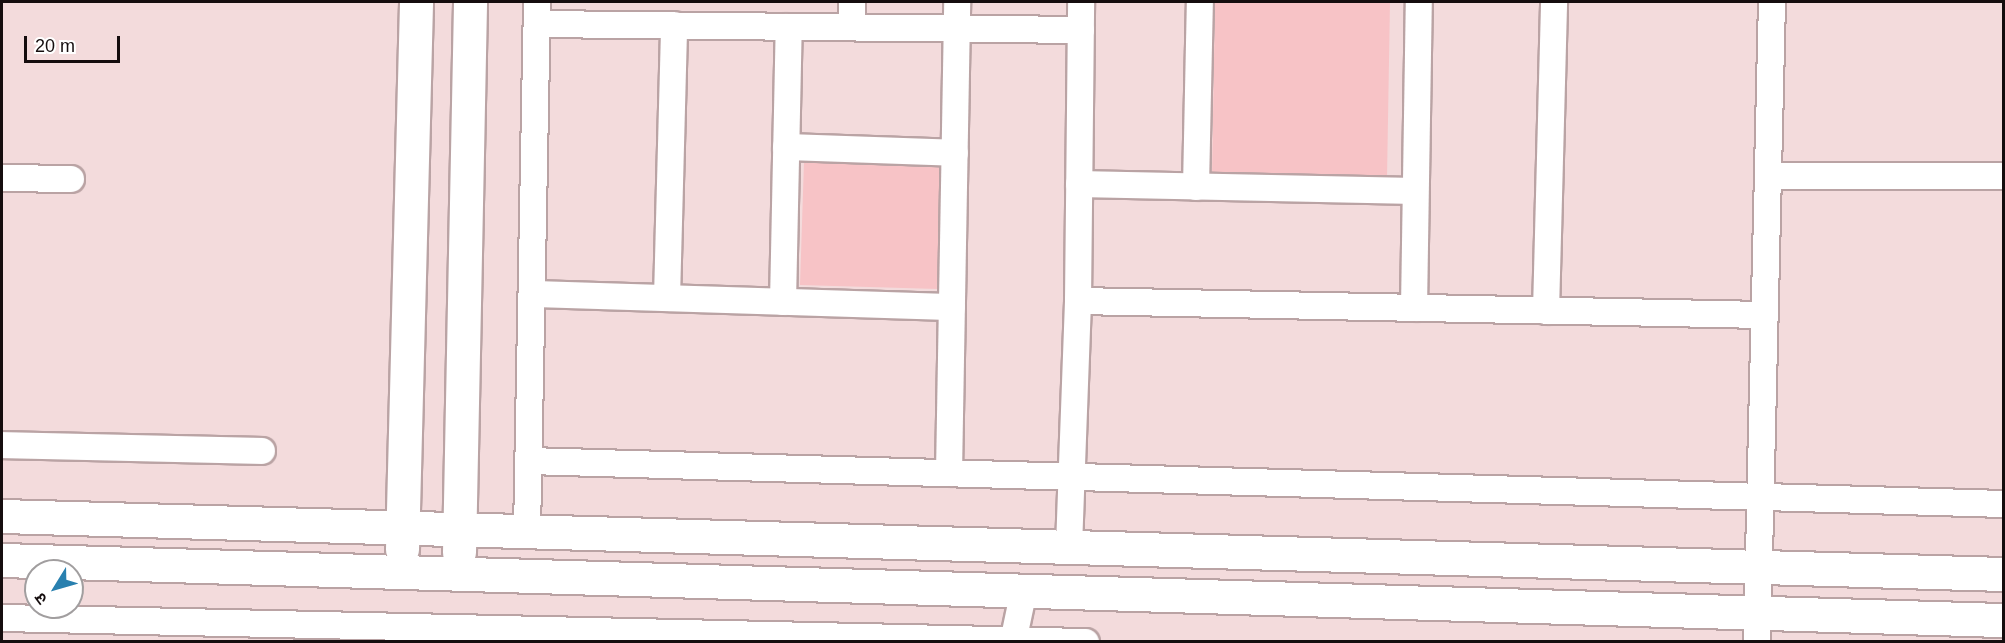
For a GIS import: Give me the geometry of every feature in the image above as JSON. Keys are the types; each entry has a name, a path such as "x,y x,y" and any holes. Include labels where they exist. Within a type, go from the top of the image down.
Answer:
{"street":[{"path":"401,572 416,2"},
{"path":"459,573 470,2"},
{"path":"852,2 852,27"},
{"path":"949,473 957,2"},
{"path":"1069,547 1078,301 1081,2"},
{"path":"1196,187 1200,2"},
{"path":"1414,308 1419,2"},
{"path":"1546,311 1554,2"},
{"path":"1757,627 1772,2"},
{"path":"527,532 537,13 674,25 1081,30"},
{"path":"667,298 674,25"},
{"path":"783,302 789,27"},
{"path":"786,147 955,153"},
{"path":"1768,176 2004,176"},
{"path":"2,178 71,179"},
{"path":"1079,184 1415,191"},
{"path":"532,294 952,307"},
{"path":"1078,301 1765,315"},
{"path":"2,445 262,451"},
{"path":"529,461 2004,504"},
{"path":"2,516 2004,574"},
{"path":"2,560 24,564"},
{"path":"84,567 459,573 1024,590 1757,627 1998,627"},
{"path":"1013,640 1024,590"},
{"path":"2,618 38,623 1086,642"}],"shaded area":[{"path":"1215,2 1390,2 1387,178 1212,174"},
{"path":"804,162 941,167 938,289 800,285"}]}
